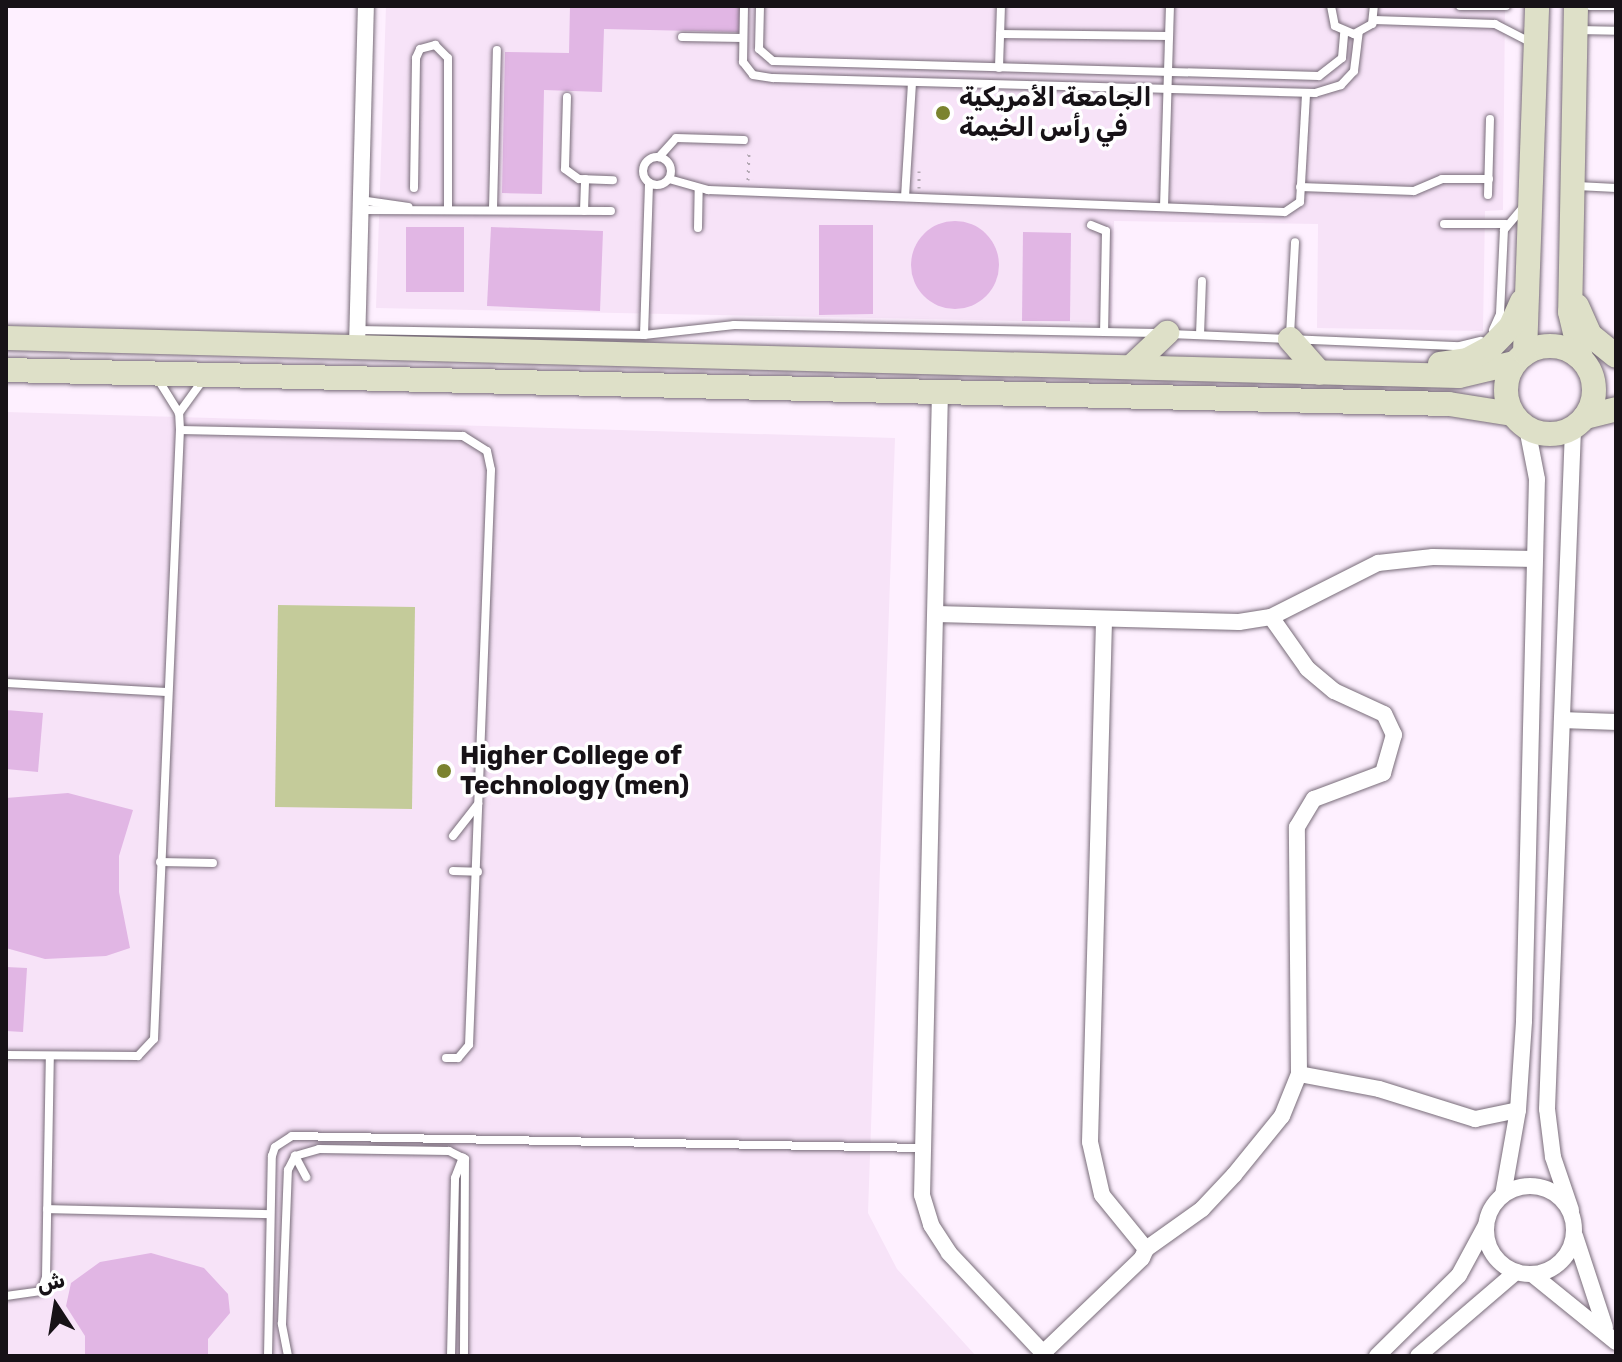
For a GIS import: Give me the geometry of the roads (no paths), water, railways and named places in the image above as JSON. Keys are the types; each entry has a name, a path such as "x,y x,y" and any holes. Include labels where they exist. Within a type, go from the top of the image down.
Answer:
{"main road":[{"path":"1519,421 1505,388 1519,358 1528,284 1537,6"},
{"path":"1576,18 1571,326 1594,394 1579,423"},
{"path":"1570,281 1590,335 1616,356"},
{"path":"1404,374 1484,353 1511,326 1528,284"},
{"path":"1131,367 1167,333"},
{"path":"6,338 357,338 1131,367 1473,375 1553,345 1616,379"},
{"path":"1290,339 1320,373"},
{"path":"6,370 204,378 1449,404 1519,421 1550,434 1616,409"}],"street":[{"path":"357,338 366,6"},
{"path":"940,391 922,1195 938,1239 1044,1355 1142,1258 1146,1249 1202,1209 1234,1175 1282,1116 1299,1074 1297,827 1314,799 1383,773 1394,735 1384,714 1334,691 1307,668 1271,617"},
{"path":"1377,1356 1459,1275 1503,1195 1518,1110 1537,479 1519,421"},
{"path":"1579,423 1562,720 1547,1109 1553,1157 1571,1210 1575,1236 1611,1337"},
{"path":"936,614 1104,621 1239,622 1271,617 1378,563 1433,557 1535,559"},
{"path":"1104,621 1090,1142 1102,1195 1146,1249"},
{"path":"1562,720 1616,722"},
{"path":"1299,1074 1379,1089 1475,1119 1518,1110"},
{"path":"1503,1195 1517,1187 1548,1189 1571,1210"},
{"path":"1486,1224 1496,1258 1524,1273 1611,1337"},
{"path":"1418,1356 1524,1273 1555,1267 1575,1236"}],"lane":[{"path":"744,6 742,57 753,75"},
{"path":"753,75 763,56 760,6"},
{"path":"999,68 1001,6"},
{"path":"1164,207 1170,6"},
{"path":"1331,6 1332,21 1344,33 1359,33 1374,20 1495,24 1514,29 1536,47"},
{"path":"1374,6 1374,20"},
{"path":"1460,6 1506,6"},
{"path":"1590,6 1615,6"},
{"path":"1576,18 1616,31"},
{"path":"742,57 999,68 1319,76 1342,58 1344,33"},
{"path":"753,75 1306,93 1333,89 1348,79 1357,62 1359,33"},
{"path":"1000,34 1169,36"},
{"path":"682,37 743,38"},
{"path":"414,188 416,58 420,49 435,45 448,58 448,208"},
{"path":"493,209 497,50"},
{"path":"905,197 912,82"},
{"path":"669,179 699,189 1289,212 1299,205 1306,93"},
{"path":"567,97 565,169 585,179 613,180"},
{"path":"1488,195 1490,119"},
{"path":"644,335 649,183 643,169 649,160 659,157 676,138 744,140"},
{"path":"659,157 669,163 669,179"},
{"path":"584,211 585,179"},
{"path":"649,183 660,185 669,179"},
{"path":"1300,187 1414,191 1442,179 1489,179"},
{"path":"1572,186 1616,188"},
{"path":"698,228 699,189"},
{"path":"357,338 644,335 734,325 1167,333 1460,346 1478,342 1492,331 1500,314 1506,224 1531,199"},
{"path":"360,205 611,211"},
{"path":"1444,224 1506,224"},
{"path":"1091,225 1106,231 1104,332"},
{"path":"1290,339 1295,242"},
{"path":"1200,335 1202,281"},
{"path":"6,1055 138,1056 149,1050 154,1039 180,430 179,413 154,376"},
{"path":"179,413 204,378"},
{"path":"180,430 463,436 481,443 491,470 469,1045 458,1058 446,1058"},
{"path":"6,683 167,692"},
{"path":"453,836 480,800"},
{"path":"160,862 213,863"},
{"path":"453,871 478,872"},
{"path":"6,1296 41,1291 47,1209 50,1056"},
{"path":"268,1356 269,1214 275,1147 303,1134 921,1148"},
{"path":"295,1156 319,1149 449,1151 463,1157 469,1175 464,1356"},
{"path":"295,1156 306,1177"},
{"path":"288,1356 282,1324 287,1177 295,1156"},
{"path":"451,1356 455,1178 463,1157"},
{"path":"47,1209 269,1214"}],"place":[{"name":"الجامعة الأمريكية في رأس الخيمة","path":"943,113"},
{"name":"Higher College of Technology (men)","path":"444,771"}]}
